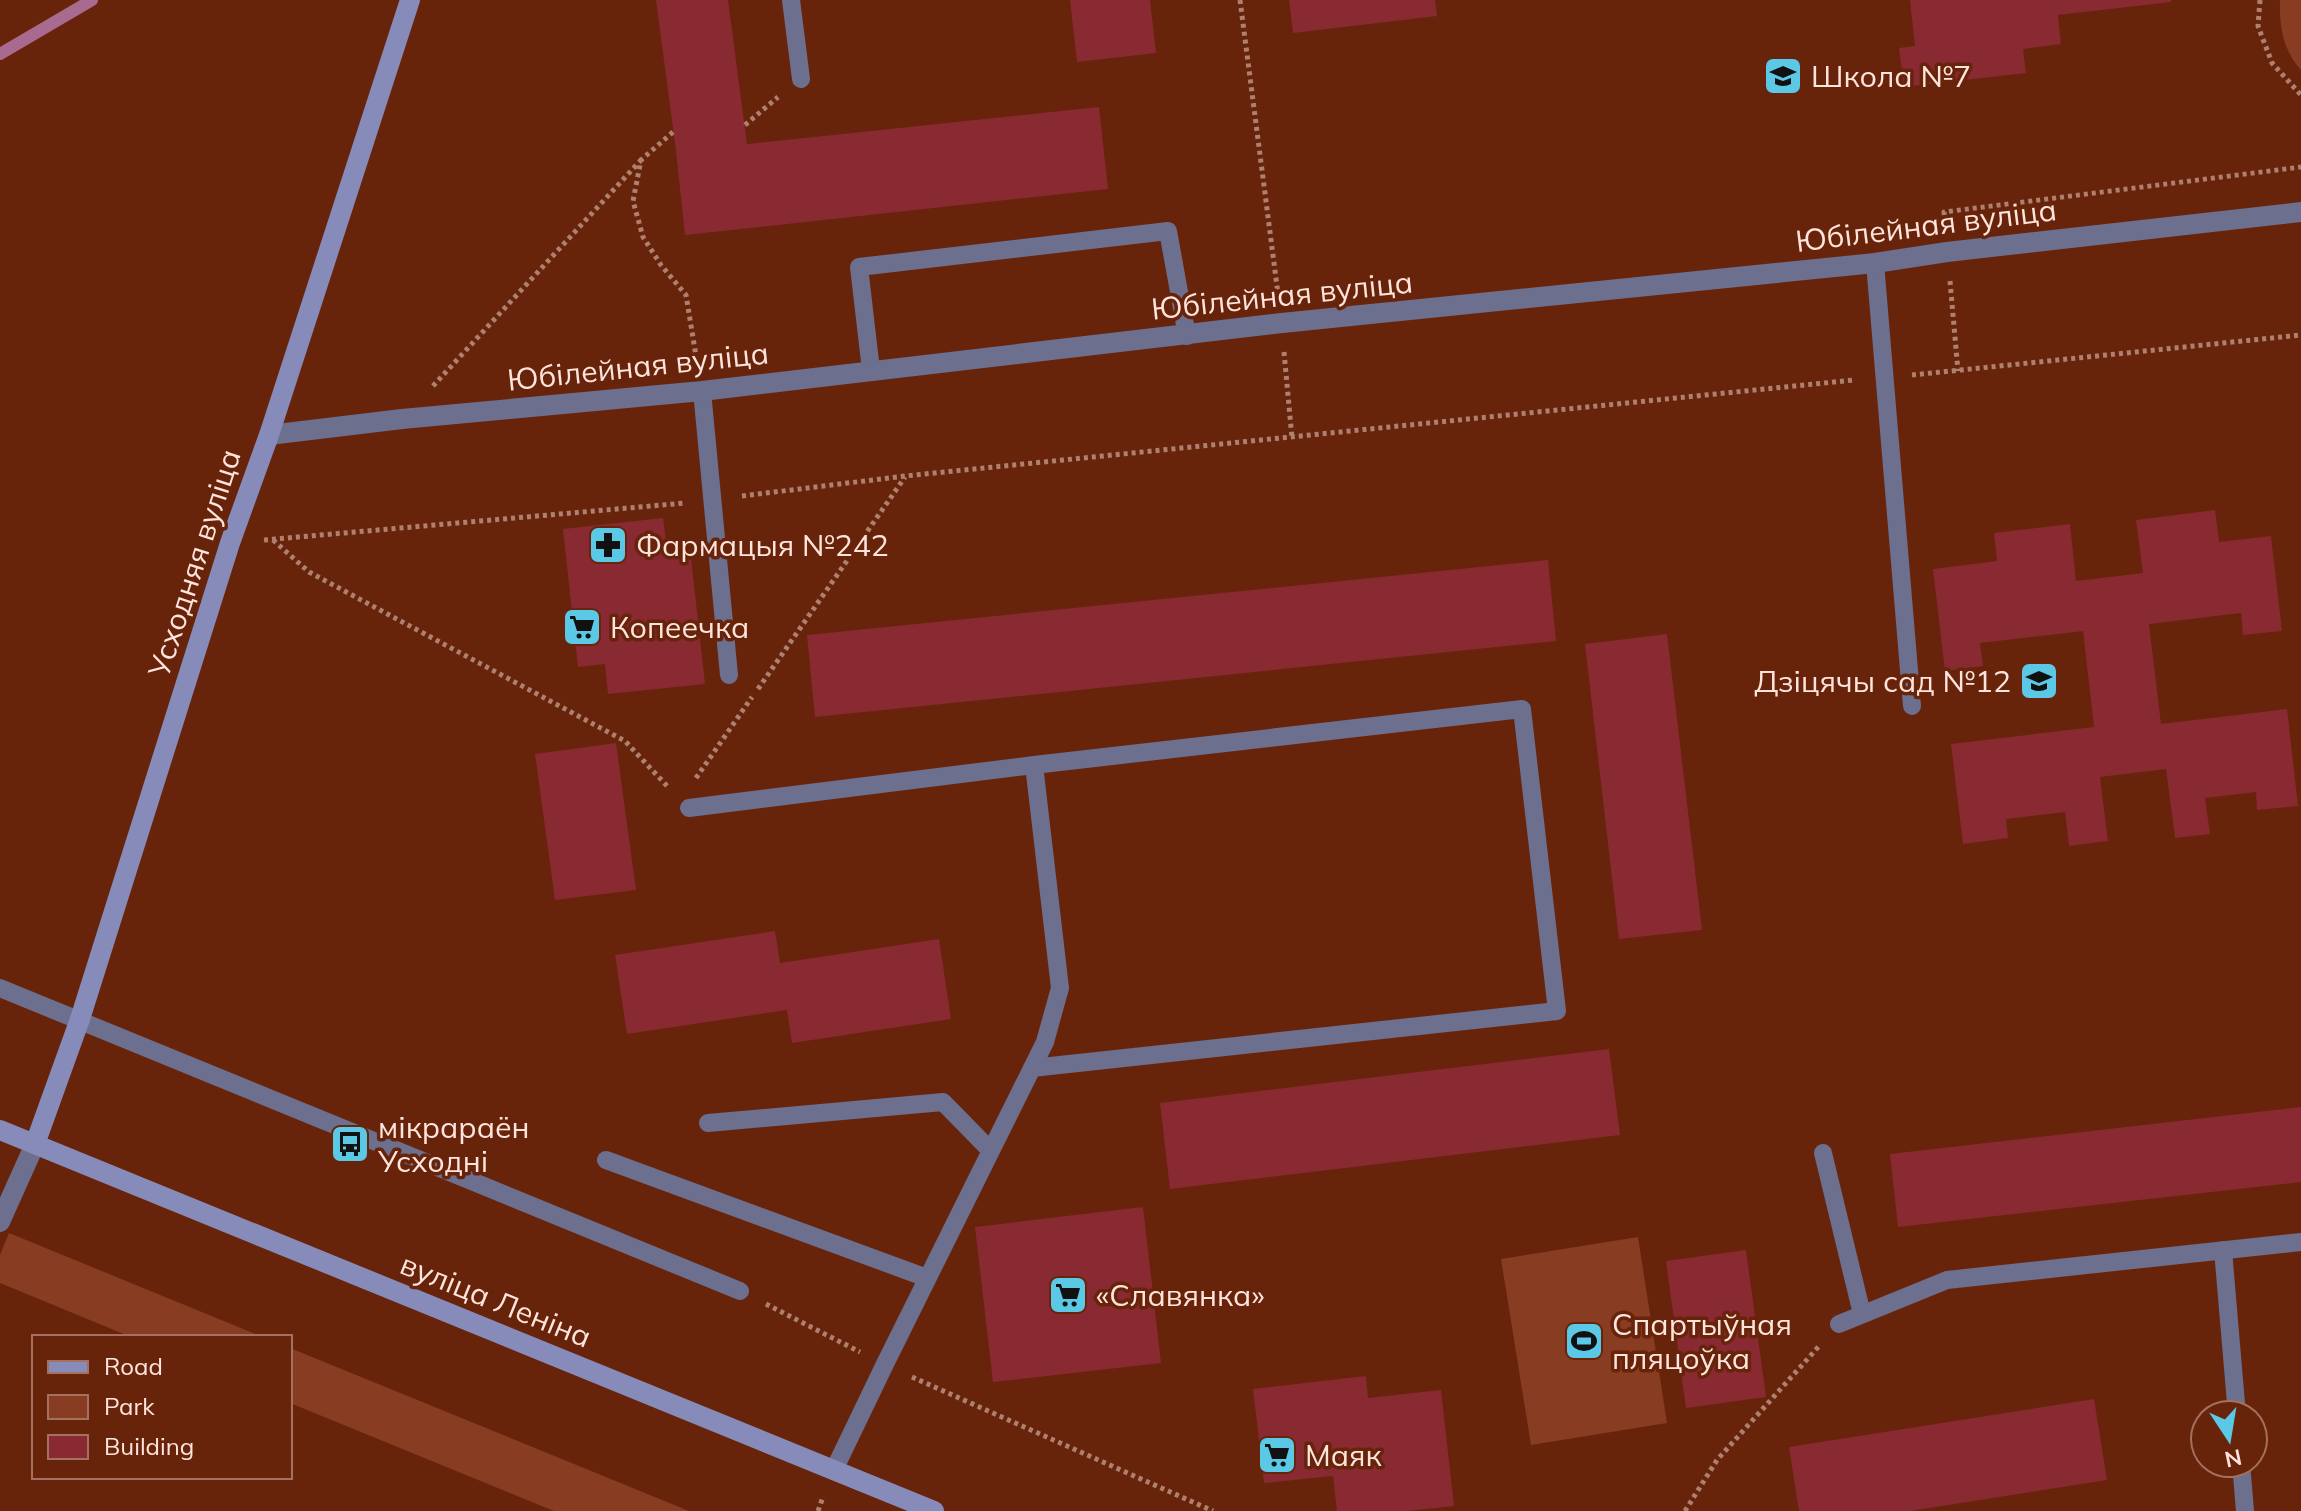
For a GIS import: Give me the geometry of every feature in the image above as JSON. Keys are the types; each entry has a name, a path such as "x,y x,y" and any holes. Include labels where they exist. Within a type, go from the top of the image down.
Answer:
{"main road":[{"name":"Усходняя вуліца","path":"35,1144 80,1019 230,543 269,435 410,0"},
{"name":"вуліца Леніна","path":"0,1130 934,1511"}],"street":[{"name":"Юбілейная вуліца","path":"269,435 402,419 702,391 1282,323 1875,263 2301,212"},
{"path":"0,1222 35,1144"}],"lane":[{"path":"791,0 801,79"},
{"path":"871,370 859,267 1168,231 1187,336"},
{"path":"1875,263 1912,706"},
{"path":"702,391 729,675"},
{"path":"685,804 1522,709 1557,1011 1032,1068"},
{"path":"834,1470 1045,1042 1060,988 1034,765"},
{"path":"0,988 740,1291"},
{"path":"708,1123 943,1102 991,1151"},
{"path":"1823,1153 1862,1314"},
{"path":"606,1160 927,1278"},
{"path":"1839,1324 1947,1280 2301,1242"},
{"path":"2223,1250 2236,1399"},
{"path":"2242,1479 2245,1511"}],"path":[{"path":"1240,0 1282,323 1292,438"},
{"path":"2260,0 2258,26 2272,63 2301,95"},
{"path":"745,125 801,79"},
{"path":"402,419 641,160 673,132"},
{"path":"641,160 633,201 643,237 686,295 702,391"},
{"path":"230,543 712,500 905,476 2301,335"},
{"path":"272,539 309,572 625,741 685,804 905,476"},
{"path":"740,1291 885,1364 1213,1511"},
{"path":"1685,1511 1717,1460 1839,1324"}],"green space":[{"path":"2280,0 2301,0 2301,70 2283,37"},
{"path":"9,1233 258,1335 126,1335 0,1283 0,1255"},
{"name":"Спартыўная пляцоўка","path":"1638,1237 1667,1423 1531,1445 1501,1259"},
{"path":"292,1349 689,1511 554,1511 292,1404"}],"building":[{"path":"656,0 728,0 747,144 1099,107 1108,189 685,235"},
{"path":"1070,0 1150,0 1156,53 1077,62"},
{"path":"1289,0 1435,0 1437,16 1293,33"},
{"path":"1910,0 2171,2 2058,15 2061,44 2023,49 2026,73 1904,87 1899,48 1915,46"},
{"name":"Дзіцячы сад №12","path":"2215,510 2219,542 2271,536 2282,631 2243,635 2241,613 2149,624 2161,724 2287,709 2298,806 2257,810 2256,792 2205,798 2210,834 2175,838 2166,769 2100,777 2108,841 2069,846 2065,812 2006,819 2008,838 1963,844 1951,744 2094,727 2083,631 1980,643 1983,666 1945,671 1933,569 1997,561 1994,533 2070,524 2076,581 2143,573 2136,520"},
{"path":"663,518 667,551 690,549 705,684 608,694 605,664 578,667 563,529"},
{"path":"1548,560 1556,641 815,717 807,635"},
{"path":"1667,634 1702,930 1619,939 1585,644"},
{"path":"616,743 636,890 555,900 535,754"},
{"path":"775,931 780,963 939,939 951,1019 792,1043 787,1010 627,1034 615,955"},
{"path":"1609,1049 1620,1135 1170,1189 1160,1103"},
{"path":"2301,1107 2301,1182 1898,1227 1890,1154"},
{"name":"«Славянка»","path":"1143,1207 1161,1363 993,1382 975,1227"},
{"path":"1746,1250 1766,1397 1686,1408 1666,1261"},
{"path":"1366,1376 1368,1398 1441,1390 1454,1506 1407,1511 1337,1511 1333,1476 1264,1483 1253,1389"},
{"path":"2094,1399 2107,1480 1910,1511 1799,1511 1789,1447"}],"waterway":[{"path":"0,54 92,0"}],"place":[{"name":"Школа №7","path":"1783,76"},
{"name":"Фармацыя №242","path":"608,545"},
{"name":"Копеечка","path":"582,627"},
{"name":"Дзіцячы сад №12","path":"2039,681"},
{"name":"мікрараён Усходні","path":"350,1144"},
{"name":"«Славянка»","path":"1068,1295"},
{"name":"Спартыўная пляцоўка","path":"1584,1341"},
{"name":"Маяк","path":"1277,1455"}]}
